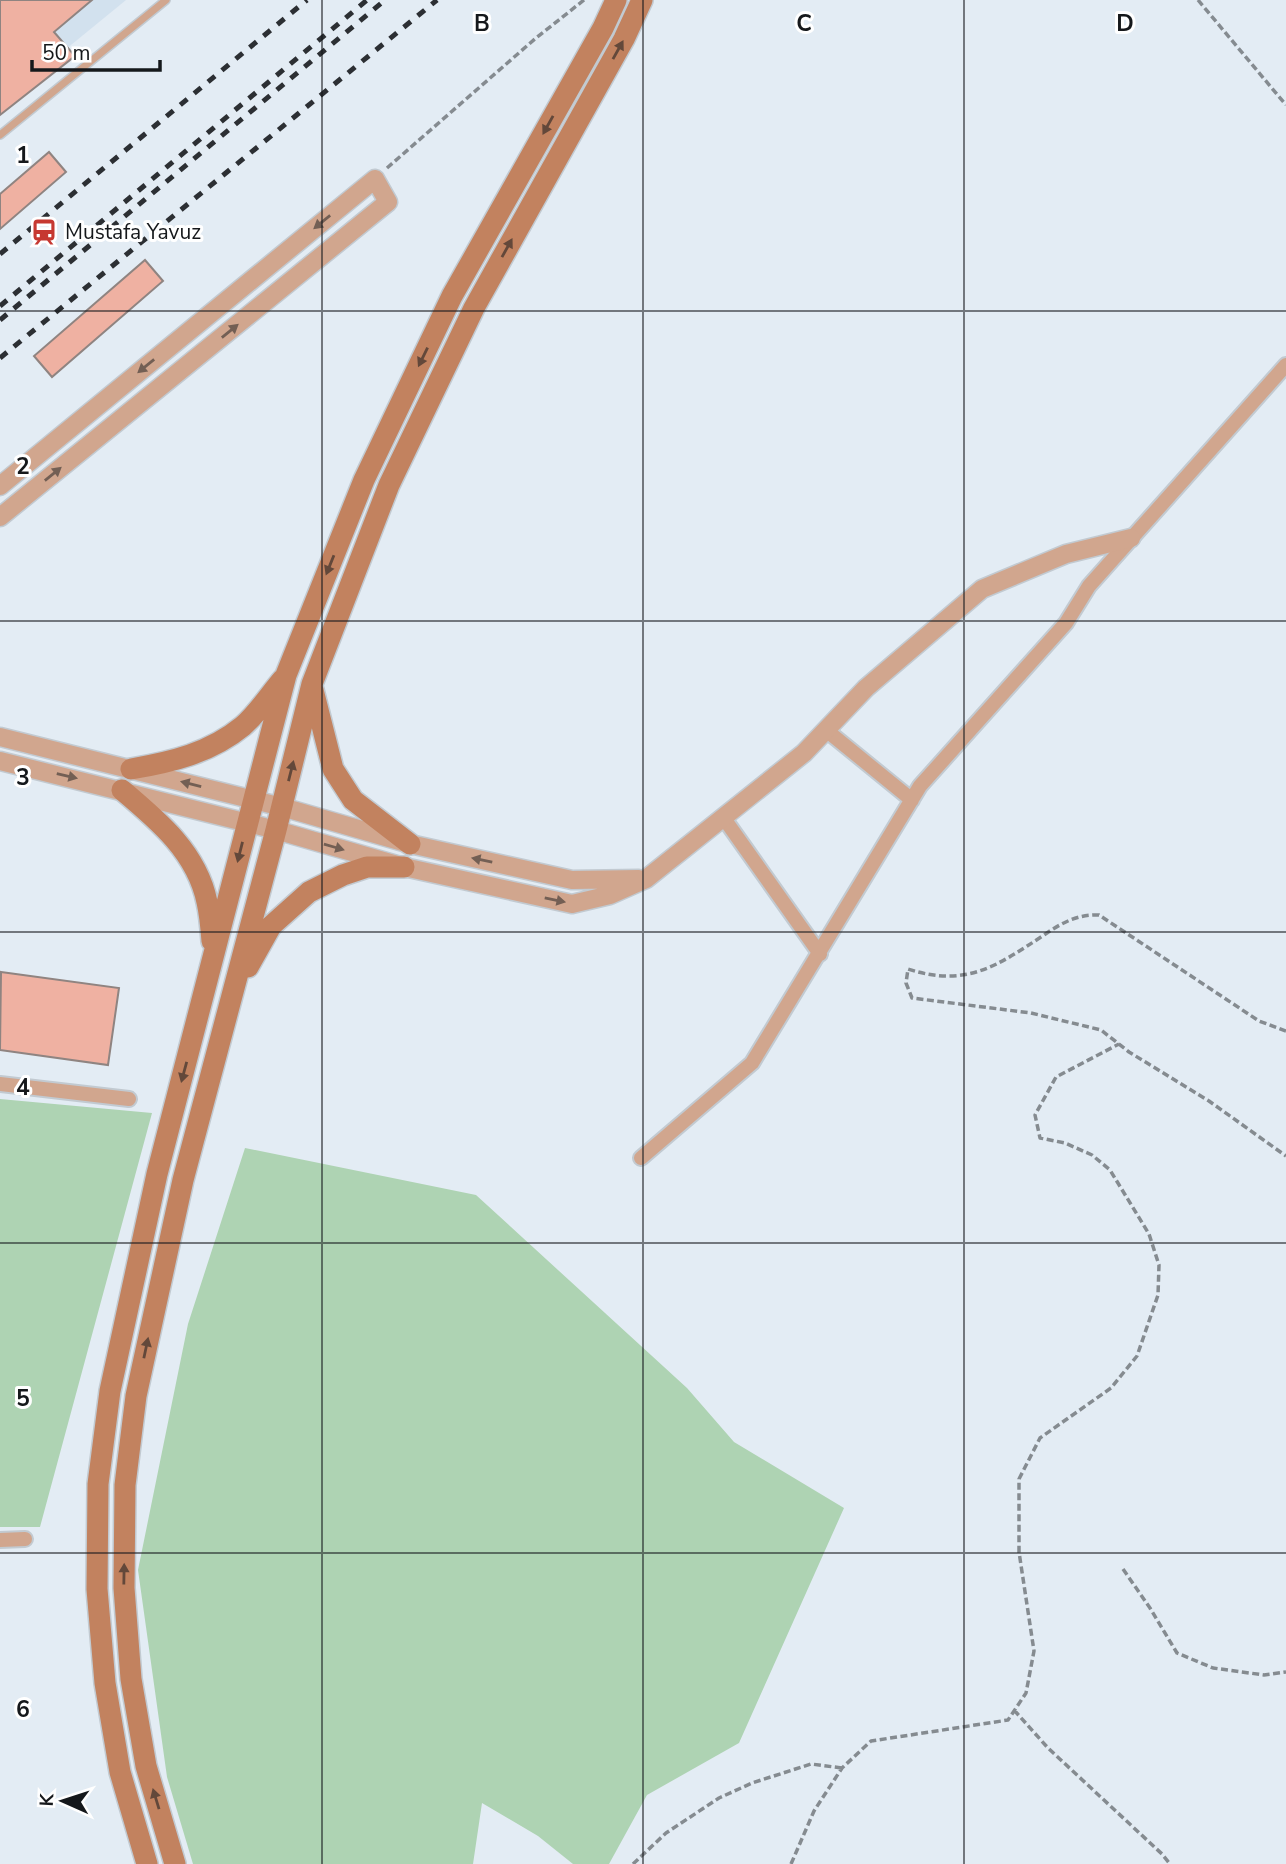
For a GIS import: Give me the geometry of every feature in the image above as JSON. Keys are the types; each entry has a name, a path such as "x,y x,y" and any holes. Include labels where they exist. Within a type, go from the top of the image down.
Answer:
{"main road":[{"path":"147,1864 120,1772 104,1683 97,1589 98,1484 113,1377 157,1174 286,675 364,480 452,296 603,28 616,0"},
{"path":"175,1864 146,1766 131,1679 124,1588 125,1485 136,1396 183,1180 312,684 389,485 474,308 624,39 642,0"},
{"path":"131,769 177,761 207,749 244,725 286,675"},
{"path":"312,684 333,769 353,800 410,844"},
{"path":"122,790 161,823 191,859 207,901 214,955"},
{"path":"232,996 271,926 309,892 342,874 367,867 404,867"}],"street":[{"path":"0,486 375,179 388,202 0,517"},
{"path":"641,1158 752,1063 920,786 1066,623 1089,586 1286,365"},
{"path":"0,761 276,830 404,867 572,904 610,895 646,879 804,753 866,688 982,589 1066,554 1131,538"},
{"path":"826,730 912,800"},
{"path":"0,737 282,807 410,844 572,880 646,879"},
{"path":"723,817 820,954"},
{"path":"0,1084 129,1099"},
{"path":"0,1540 25,1539"}],"lane":[{"path":"0,135 166,0"}],"path":[{"path":"375,179 536,38 584,0"},
{"path":"1198,0 1286,105"},
{"path":"1286,1031 1259,1021 1099,915 1084,914 1057,926 1012,956 973,975 945,976 908,969 906,983 912,998 1031,1013 1101,1030 1209,1101 1286,1156"},
{"path":"791,1864 814,1811 842,1768 872,1741 1008,1720 1026,1693 1034,1651 1019,1552 1019,1479 1040,1438 1111,1388 1137,1356 1158,1295 1159,1265 1149,1234 1110,1170 1092,1155 1065,1143 1040,1138 1035,1115 1056,1077 1119,1044"},
{"path":"1123,1569 1177,1653 1213,1668 1264,1675 1286,1672"},
{"path":"1014,1710 1048,1748 1170,1864"},
{"path":"633,1864 666,1833 719,1798 752,1783 811,1764 842,1768"}],"shaded area":[{"path":"0,0 126,0 0,103"}],"green space":[{"path":"0,1099 152,1113 40,1527 0,1527"},
{"path":"245,1148 476,1195 687,1388 734,1442 844,1508 739,1743 647,1795 609,1864 573,1864 538,1836 482,1803 473,1864 193,1864 167,1777 138,1570 188,1324"}],"building":[{"path":"0,0 92,0 54,32 75,56 0,115"},
{"path":"49,152 66,172 0,229 0,194"},
{"path":"145,260 163,281 52,377 34,356"},
{"path":"1,972 119,988 108,1065 0,1050"}],"railway":[{"path":"0,254 307,0"},
{"path":"0,306 367,0"},
{"path":"0,320 385,0"},
{"path":"0,358 437,0"}],"place":[{"name":"Mustafa Yavuz","path":"44,232"}]}
